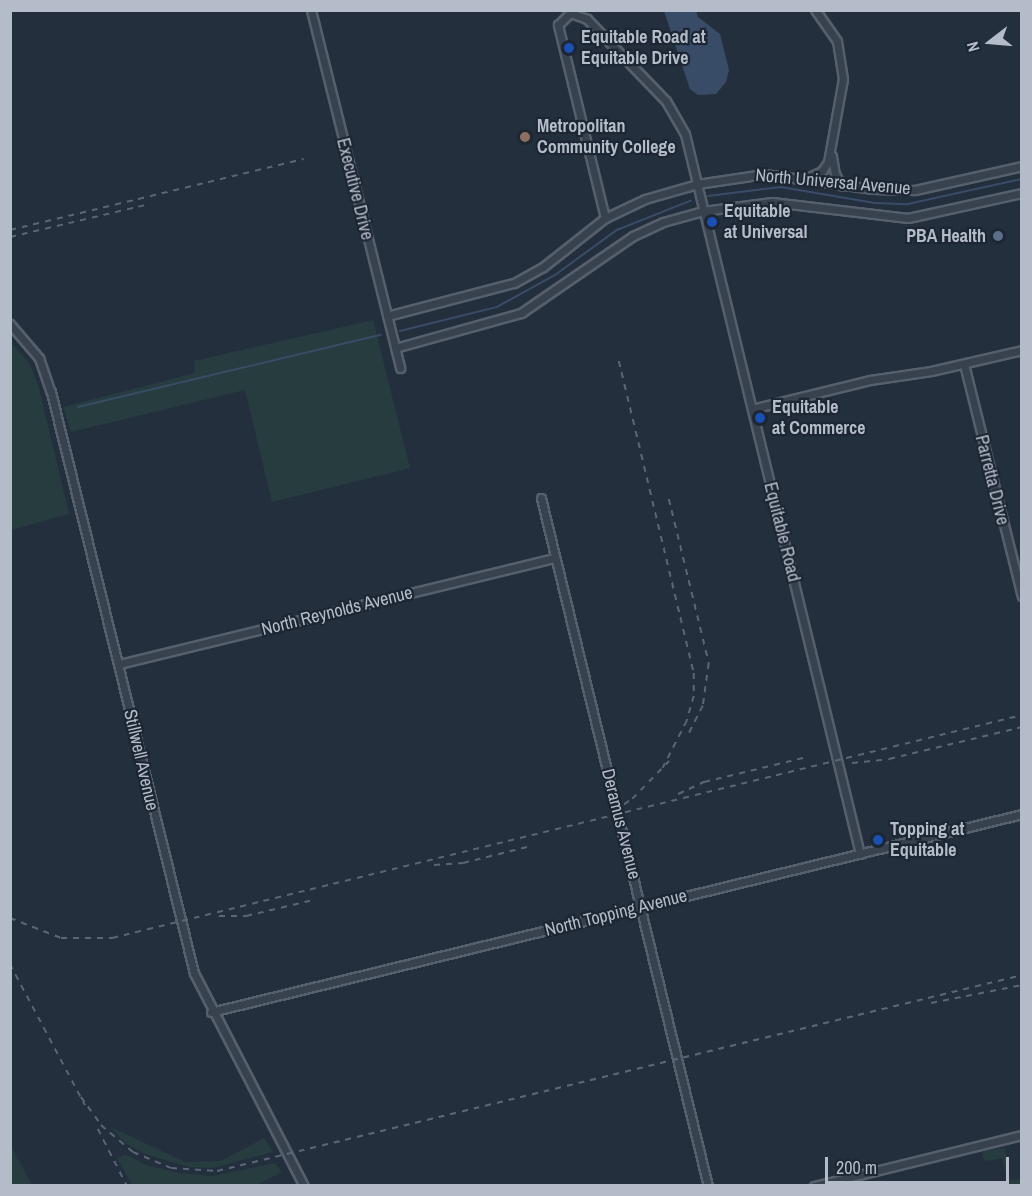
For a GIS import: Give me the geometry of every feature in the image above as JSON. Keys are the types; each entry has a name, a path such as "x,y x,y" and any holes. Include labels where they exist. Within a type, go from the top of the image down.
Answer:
{"street":[{"name":"Executive Drive","path":"311,10 400,368"},
{"path":"816,10 833,31 843,64 832,151 833,169 841,185"},
{"name":"Equitable Road","path":"605,218 558,25 570,13 580,16 673,110 685,134 860,854"},
{"path":"806,178 822,171 832,151"},
{"name":"North Universal Avenue","path":"387,316 514,283 543,267 605,218 645,199 697,184 750,174 806,178 841,185 915,190 1022,166"},
{"name":"North Universal Avenue","path":"395,348 521,313 633,237 703,211 772,202 908,218 1022,193"},
{"name":"Stillwell Avenue","path":"10,324 31,345 44,370 119,664 194,973 211,1012 304,1185"},
{"path":"752,409 870,380 964,364 1022,350"},
{"name":"Parretta Drive","path":"964,364 1022,596"},
{"name":"Deramus Avenue","path":"541,498 708,1185"},
{"name":"North Reynolds Avenue","path":"119,664 555,558"},
{"name":"North Topping Avenue","path":"211,1012 1022,814"},
{"path":"814,1185 1022,1135"}],"green space":[{"path":"373,320 410,468 272,502 245,390 71,432 63,407 195,373 194,361"},
{"path":"10,341 30,364 39,388 69,514 11,530"},
{"path":"111,1127 185,1162 221,1161 264,1138 273,1152 212,1168 189,1167 145,1154 125,1143"},
{"path":"11,1146 32,1185 11,1185"},
{"path":"1005,1148 1010,1180 1021,1179 1021,1185 1009,1185 1002,1158 988,1161 982,1158 984,1151"},
{"path":"125,1154 146,1165 180,1173 212,1176 275,1163 282,1172 257,1185 132,1185 117,1158"}],"water":[{"path":"664,11 696,11 698,17 720,34 729,70 726,82 716,94 698,95 690,89"}],"waterway":[{"path":"708,196 781,187 875,203 908,204 1022,179"},
{"path":"400,331 497,307 555,275 617,230 690,201"},
{"path":"78,407 381,335"}],"railway":[{"path":"10,230 304,159"},
{"path":"10,237 150,204"},
{"path":"619,361 694,673 694,696 687,721 663,768"},
{"path":"669,499 709,663 703,706 687,738"},
{"path":"10,918 61,938 112,938 1022,715"},
{"path":"852,763 889,759 1022,727"},
{"path":"678,794 704,782 807,757"},
{"path":"614,811 632,799 669,761"},
{"path":"434,865 463,863 531,846"},
{"path":"219,916 246,916 313,900"},
{"path":"10,964 85,1105"},
{"path":"81,1097 101,1125 133,1152 171,1168 217,1171 1022,975"},
{"path":"931,1003 1022,985"},
{"path":"98,1129 127,1186"}],"place":[{"name":"Equitable Road at Equitable Drive","path":"569,48"},
{"name":"Metropolitan Community College","path":"525,137"},
{"name":"Equitable at Universal","path":"712,222"},
{"name":"PBA Health","path":"998,236"},
{"name":"Equitable at Commerce","path":"760,418"},
{"name":"Topping at Equitable","path":"878,840"}]}
